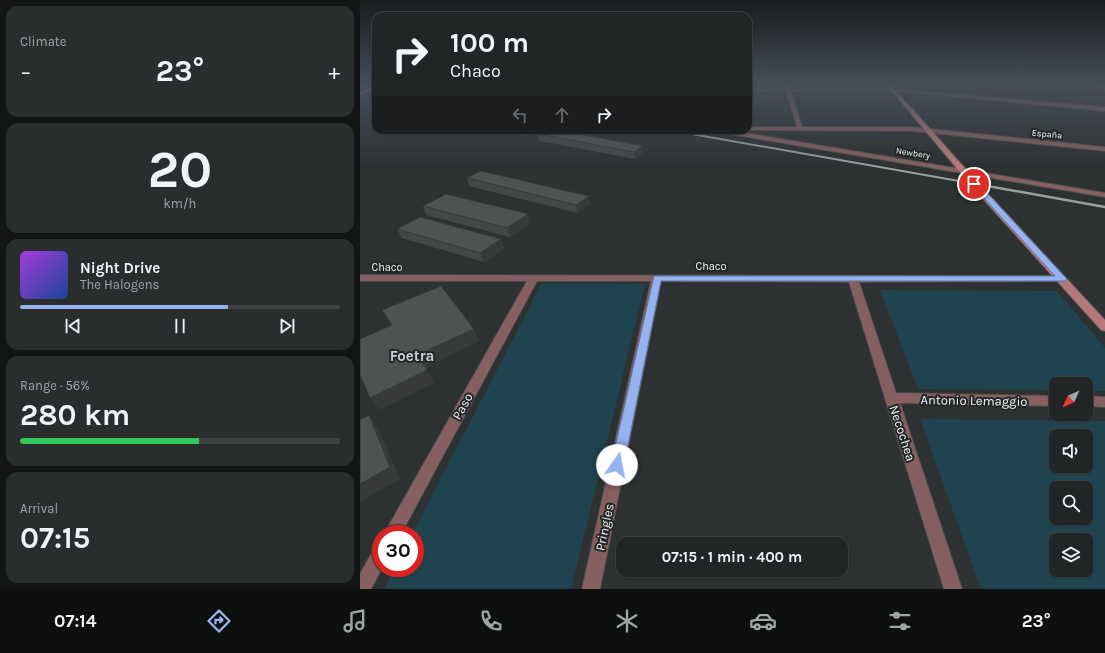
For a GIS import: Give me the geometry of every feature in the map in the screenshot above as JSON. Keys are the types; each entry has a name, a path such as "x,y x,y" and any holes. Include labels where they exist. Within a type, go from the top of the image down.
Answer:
{"main road":[{"path":"913,111 977,187 1105,327"}],"street":[{"path":"795,111 800,129"},
{"name":"España","path":"752,129 930,130 1105,149"},
{"name":"Newbery","path":"743,134 1105,194"},
{"name":"Chaco","path":"360,278 1062,279"},
{"name":"Pringles","path":"591,589 657,278"},
{"name":"Necochea","path":"853,278 953,589"},
{"name":"Paso","path":"397,525 533,279"},
{"name":"Antonio Lemaggio","path":"891,398 1049,401"},
{"path":"1093,401 1105,402"},
{"path":"361,589 372,569"}],"shaded area":[{"path":"542,283 645,284 571,589 384,589 390,577 424,577 424,525 417,525"},
{"path":"880,290 1057,291 1105,348 1105,391 1093,391 1093,377 1049,377 1049,390 918,389"},
{"path":"920,419 1105,421 1105,589 981,589"}],"building":[{"path":"538,134 578,134 643,146 634,152"},
{"path":"481,171 589,196 576,205 467,178"},
{"path":"446,194 528,214 507,228 423,206"},
{"path":"420,217 501,239 480,253 397,229"},
{"path":"441,286 474,329 417,355 427,370 370,398 360,375 360,339 392,325 382,310"},
{"path":"369,415 390,467 360,484 360,420"}],"railway":[{"path":"692,134 976,184"},
{"path":"971,183 1105,207"}],"district":[{"name":"Foetra","path":"412,356"}],"route":[{"path":"617,465 657,278 1062,279 974,184"}]}
